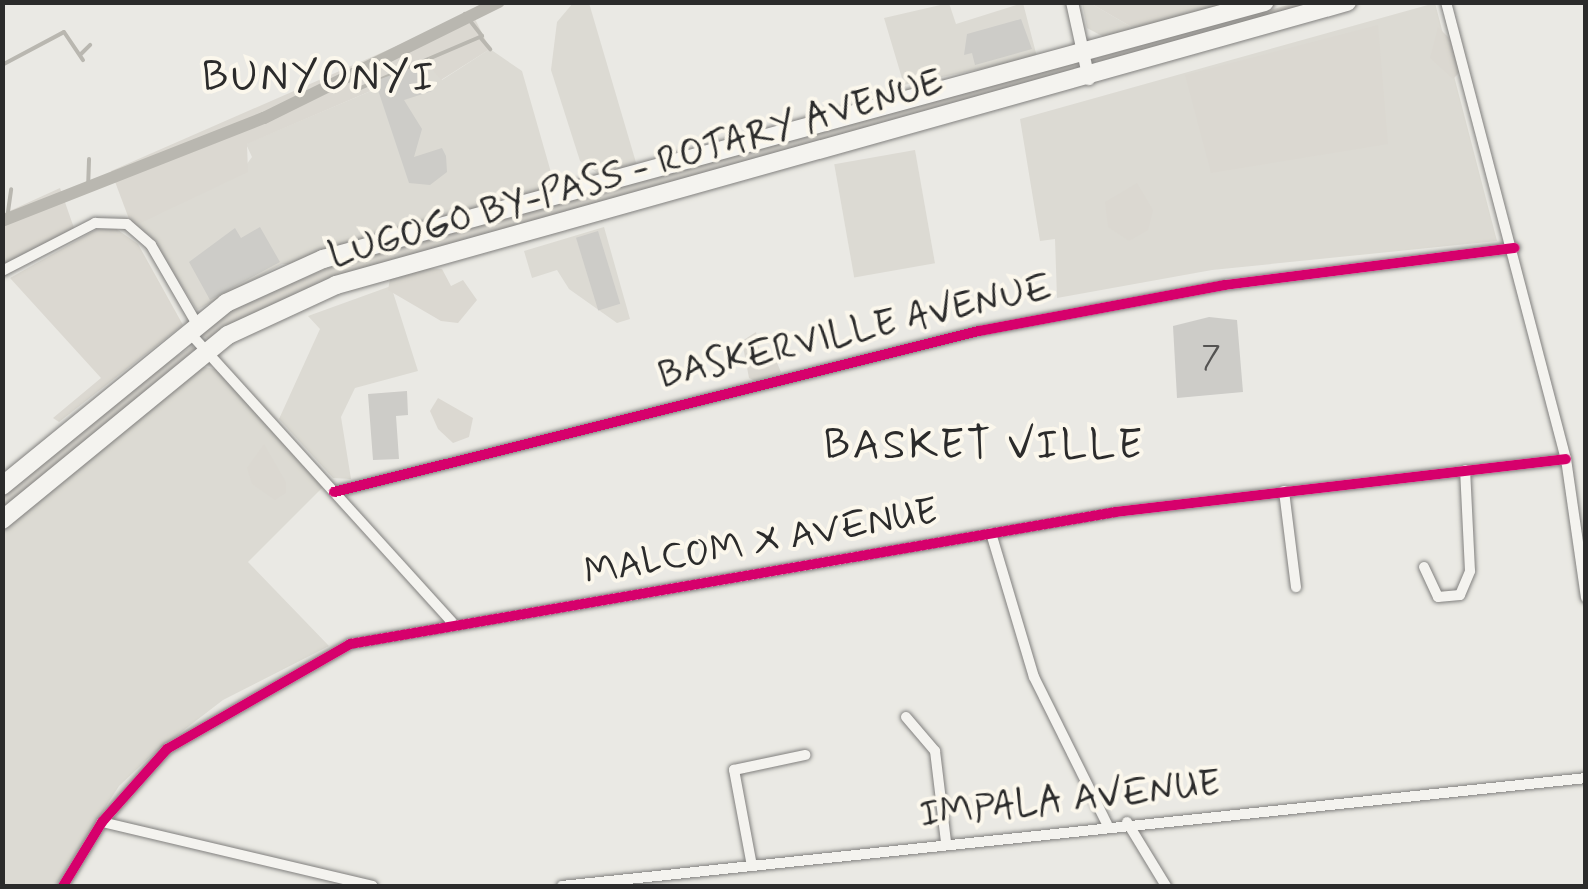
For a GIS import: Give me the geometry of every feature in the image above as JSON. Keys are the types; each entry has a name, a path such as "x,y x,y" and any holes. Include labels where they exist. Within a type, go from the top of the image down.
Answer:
{"main road":[{"name":"LUGOGO BY-PASS - ROTARY AVENUE","path":"2,486 226,304 324,259 1083,57 1265,2"},
{"name":"LUGOGO BY-PASS - ROTARY AVENUE","path":"2,520 252,320 336,285 1088,79 1347,2"}],"street":[{"path":"1072,2 1088,79"},
{"path":"1446,2 1515,248 1566,459 1586,598"},
{"path":"2,271 95,223 127,224 151,245 208,352 452,622"},
{"name":"BASKERVILLE AVENUE","path":"334,492 979,332 1225,285 1515,248"},
{"name":"MALCOM X AVENUE","path":"63,886 102,822 167,749 283,676 350,644 452,622 991,533 1284,491 1566,459"},
{"path":"1424,567 1438,598 1460,595 1470,571 1465,470"},
{"path":"1284,491 1296,587"},
{"path":"991,533 1034,677 1107,824"},
{"path":"906,717 935,751 946,842"},
{"path":"752,866 734,770 805,755"},
{"name":"IMPALA AVENUE","path":"562,886 1107,824 1586,778"},
{"path":"102,822 373,886"},
{"path":"1127,822 1166,886"}],"shaded area":[{"path":"573,3 589,3 637,166 602,176 580,161 551,70 557,22"},
{"path":"949,3 956,24 1023,3 1037,57 904,85 884,18"},
{"path":"1082,3 1090,3 1135,29 1104,37 1087,28"},
{"path":"1090,3 1241,3 1135,29"},
{"path":"1295,3 1335,3 1092,63 1093,59"},
{"path":"1435,3 1497,241 1212,270 1057,298 1055,239 1040,241 1020,119"},
{"path":"472,13 490,49 441,80 429,66 247,144 248,172 132,227 111,171"},
{"path":"1378,25 1388,144 1211,173 1185,75"},
{"path":"1438,27 1453,42 1460,72 1453,79 1430,58"},
{"path":"490,49 522,71 558,197 413,233 409,223 308,264 282,264 197,310 150,236 132,227 246,165 252,157 246,144 430,66 442,80"},
{"path":"1075,63 1081,71 335,276 208,339 201,334 232,308 345,261"},
{"path":"915,150 935,263 854,277 834,164"},
{"path":"1137,183 1153,210 1148,230 1129,241 1108,227 1105,202"},
{"path":"60,188 74,228 3,266 3,214"},
{"path":"604,227 630,319 617,323 569,289 557,270 532,278 524,251"},
{"path":"99,228 115,228 138,244 183,325 59,422 53,418 101,378 10,278"},
{"path":"415,267 442,269 451,286 463,280 477,300 458,323 441,321 388,290 390,279"},
{"path":"391,286 418,371 355,388 341,417 351,479 333,478 279,419 320,329 308,316"},
{"path":"756,332 760,353 775,358 781,372 757,382 749,378 742,341"},
{"path":"193,346 194,350 3,511 3,494 140,379"},
{"path":"200,366 219,370 323,487 248,562 329,646 223,700 154,753 119,786 55,886 3,886 3,526"},
{"path":"438,398 473,418 469,437 453,443 438,429 430,411"},
{"path":"264,444 286,482 286,493 275,500 252,484 247,468"}],"building":[{"path":"1021,19 1032,49 975,65 972,53 964,55 967,34"},
{"path":"424,63 432,91 404,100 422,129 414,157 442,148 446,156 447,172 430,185 409,183 375,81"},
{"path":"260,227 280,262 210,300 189,262 235,228 241,238"},
{"path":"598,231 620,304 598,310 576,238"},
{"path":"1209,317 1237,320 1243,392 1177,398 1173,326"},
{"path":"407,391 408,415 396,416 399,459 373,460 368,394"}],"waterway":[{"path":"2,221 264,118 499,2"},
{"path":"358,89 482,36 465,14"},
{"path":"2,65 64,32 83,60"},
{"path":"480,37 490,49"},
{"path":"81,54 90,45"},
{"path":"88,189 89,159"},
{"path":"7,219 11,189"}],"cycle path":[{"path":"334,492 979,331 1225,285 1515,248"},
{"path":"63,886 102,822 167,749 350,644 1116,512 1566,459"}],"district":[{"name":"BUNYONYI","path":"319,79"},
{"name":"BASKET VILLE","path":"984,447"}]}
